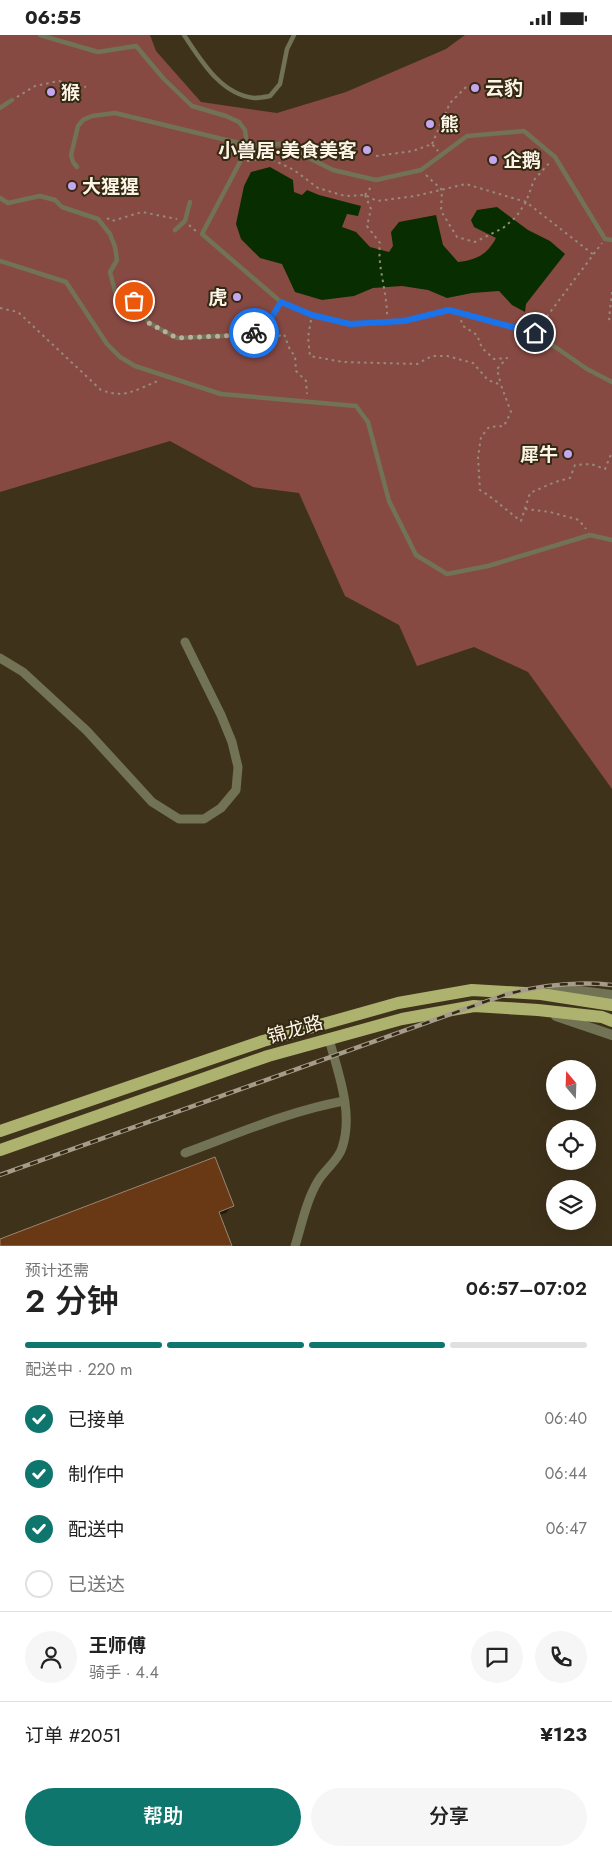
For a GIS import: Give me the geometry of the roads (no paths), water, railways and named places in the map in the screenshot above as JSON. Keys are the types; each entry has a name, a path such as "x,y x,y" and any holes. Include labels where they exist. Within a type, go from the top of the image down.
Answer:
{"main road":[{"name":"锦龙路","path":"0,1131 263,1041 398,1003 472,990 541,994 611,1002"},
{"name":"锦龙路","path":"0,1150 268,1056 402,1019 474,1006 538,1010 607,1019"}],"street":[{"path":"0,658 23,672 86,731 152,802 179,819 204,819 221,808 236,790 238,767 232,742 221,715 185,642"},
{"path":"538,1010 612,1035"},
{"path":"295,1246 310,1195 319,1179 333,1163 342,1148 346,1125 344,1101 329,1039"},
{"path":"185,1153 289,1115 317,1106 344,1101"}],"lane":[{"path":"40,35 98,52 136,46 164,79 192,106 239,122 245,130 247,145 240,163 202,234 281,302 312,315 350,324 404,321 449,310 535,333 587,369 612,382"},
{"path":"184,35 212,75 235,92 255,98 270,96 280,84 287,49 294,35"},
{"path":"0,109 12,100"},
{"path":"77,167 71,155 78,126 83,120 115,113 247,145 281,144 332,170 376,180 421,170 467,136 524,131 555,157 605,239 612,241"},
{"path":"0,198 8,203 40,196 55,200 62,207 98,219 110,234 115,247 116,260 110,272 118,299 134,301 149,323 177,338 242,335 262,332 281,302"},
{"path":"175,230 185,221 190,202"},
{"path":"0,261 66,282 107,344 120,357 135,366 221,394 356,406 368,422 389,501 416,555 447,574 488,566 590,535 612,540"}],"railway":[{"path":"0,1175 504,995 558,985 584,983 612,985"}],"place":[{"name":"云豹","path":"475,88"},
{"name":"猴","path":"51,92"},
{"name":"熊","path":"430,124"},
{"name":"小兽居·美食美客","path":"367,150"},
{"name":"企鹅","path":"493,160"},
{"name":"大猩猩","path":"72,186"},
{"name":"虎","path":"237,297"},
{"name":"犀牛","path":"568,454"}]}
